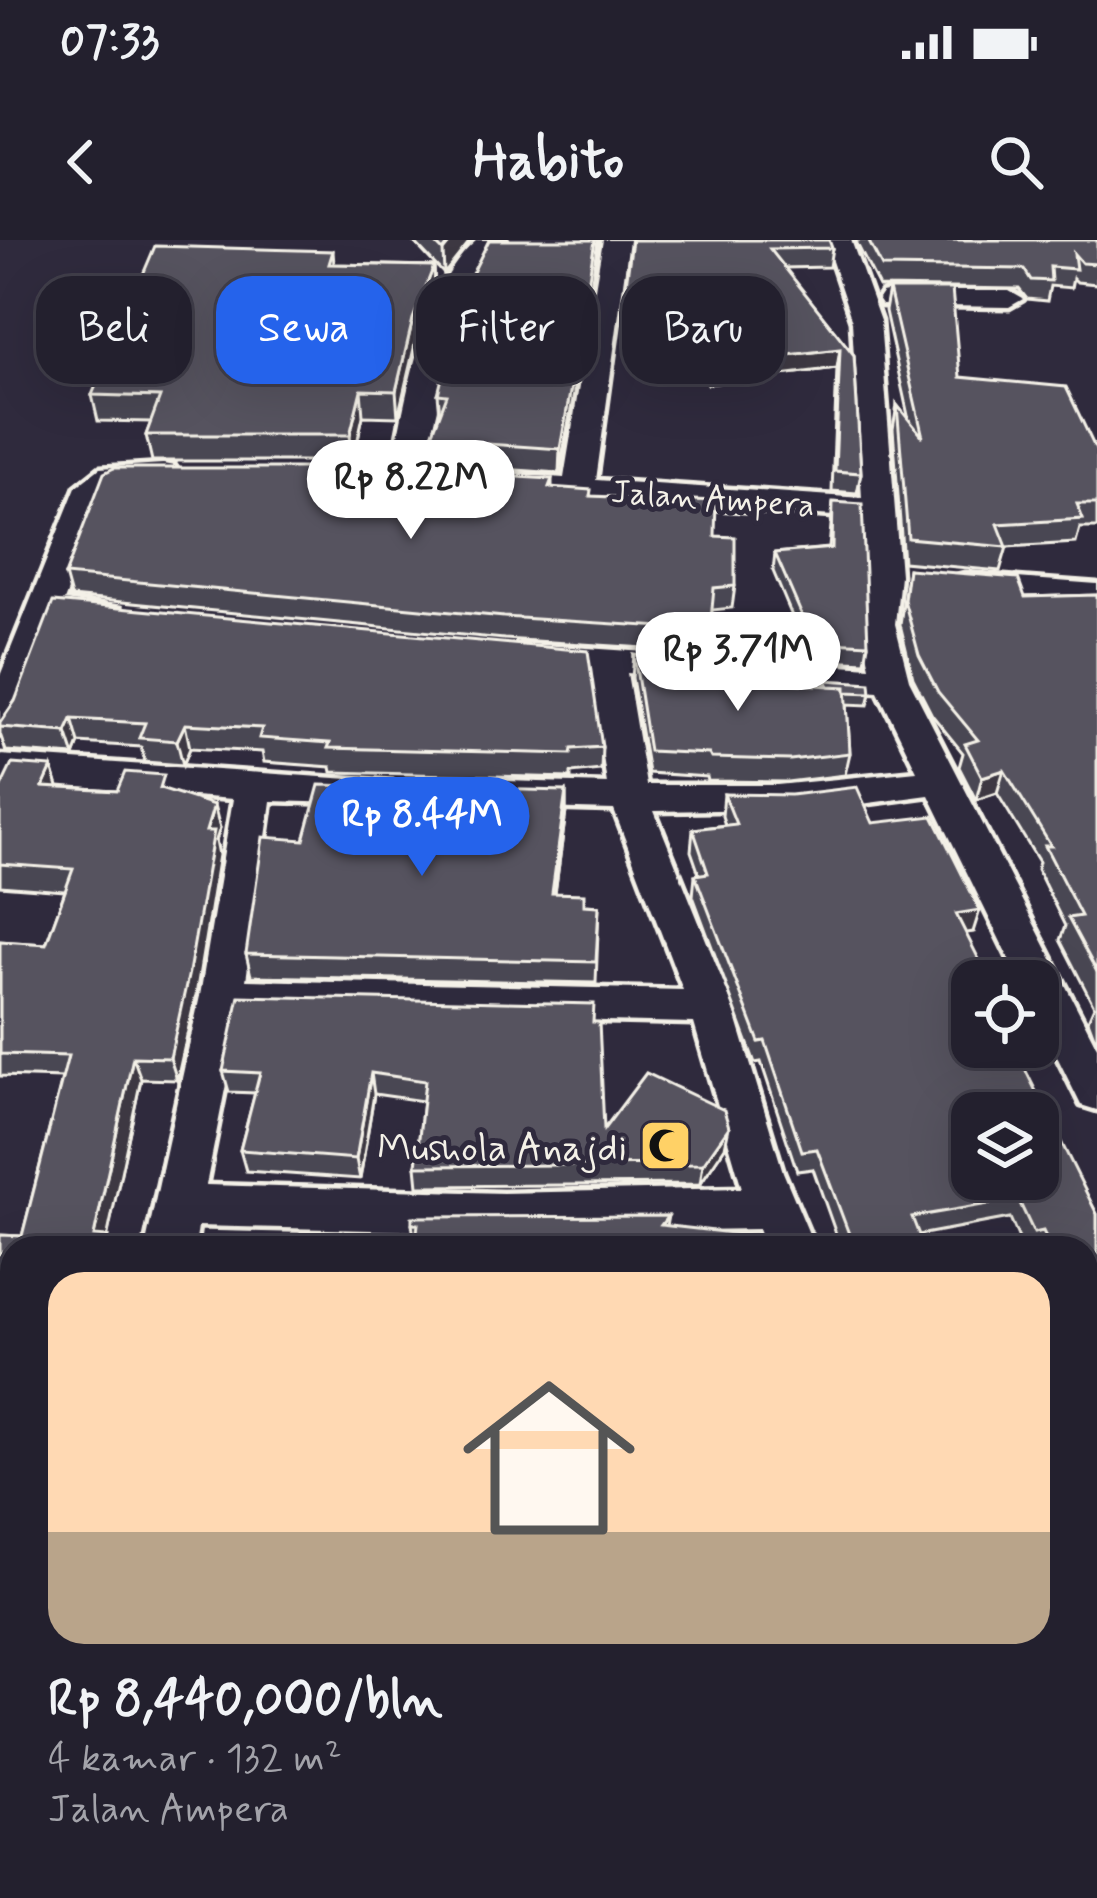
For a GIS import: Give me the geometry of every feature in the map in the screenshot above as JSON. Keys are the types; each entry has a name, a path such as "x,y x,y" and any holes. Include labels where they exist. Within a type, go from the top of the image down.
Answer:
{"street":[{"path":"429,478 416,414 452,296 471,255 493,240"},
{"path":"579,487 616,240"},
{"path":"838,240 862,310 878,509 906,577"},
{"path":"862,310 1009,298"},
{"path":"0,723 56,570 92,488 100,479 123,474 204,473"},
{"name":"Jalan Ampera","path":"364,475 878,509"},
{"path":"906,577 1097,594"},
{"path":"906,577 878,625 891,680 1097,1092"},
{"path":"44,609 136,618"},
{"path":"484,652 891,680"},
{"path":"254,788 222,996 174,1227 503,1213 783,1228 759,1172 710,1007 628,796 607,660"},
{"path":"0,768 254,788 417,792"},
{"path":"464,793 787,800 939,781"},
{"path":"222,996 710,1007"}],"building":[{"path":"432,240 452,240 443,251"},
{"path":"489,240 595,240 589,276 471,276"},
{"path":"632,240 829,240 832,248 770,249 854,355 861,473 835,471 840,349 785,355 785,276 627,276"},
{"path":"868,240 1097,240 1097,264 1082,263 1074,254 1076,269 1050,267 1051,281 1031,280 1024,269 882,267"},
{"path":"155,246 333,251 329,264 434,266 430,276 416,276 416,311 396,391 361,390 350,435 146,435 160,397 92,395 97,384 192,384 192,276 142,276"},
{"path":"889,289 952,289 960,377 1066,387 1097,452 1097,504 1077,504 1083,519 998,524 1007,547 908,538 897,405 923,437"},
{"path":"440,384 572,384 560,449 430,440 447,395 438,394"},
{"path":"114,468 362,468 552,479 549,487 591,490 590,496 716,501 715,536 735,537 735,586 714,588 710,630 504,617 65,575 104,473"},
{"path":"833,502 862,504 868,644 813,641 775,553 832,548"},
{"path":"908,569 1018,578 1025,597 1097,595 1097,972 1068,918 1081,916 1045,846 1051,846 1004,770 982,777 965,744 978,740 938,692 919,655 904,600"},
{"path":"53,602 588,651 602,747 572,749 571,754 328,748 330,743 259,738 262,728 185,724 177,741 139,738 145,723 72,719 66,732 0,727 15,701"},
{"path":"634,655 708,660 706,678 846,687 850,753 790,760 649,751"},
{"path":"826,680 870,683 871,693 846,692 846,687 829,686"},
{"path":"12,764 52,767 43,787 117,791 125,772 164,775 160,788 214,805 206,831 214,831 170,1058 133,1057 94,1236 22,1236 68,1056 0,1054 0,941 46,944 73,869 0,864 0,789"},
{"path":"319,785 566,791 552,893 584,894 584,905 599,906 596,962 246,954 263,837 304,840"},
{"path":"857,787 873,823 933,816 980,910 956,914 979,960 951,960 951,1068 1024,1068 1036,1092 951,1092 951,1200 1012,1200 912,1217 919,1236 850,1236 817,1149 802,1151 765,1041 759,1042 695,875 708,873 693,829 736,824 724,794 791,795"},
{"path":"239,996 594,1004 604,1129 646,1073 724,1110 729,1127 703,1164 416,1166 425,1081 371,1073 356,1159 240,1150 260,1073 223,1071"},
{"path":"1059,1138 1097,1214 1097,1236 1034,1233 1018,1200 1059,1200"},
{"path":"668,1216 661,1225 759,1236 416,1236 418,1224 412,1224 412,1217"}],"place":[{"name":"Mushola Anajdi","path":"666,1146"}]}
